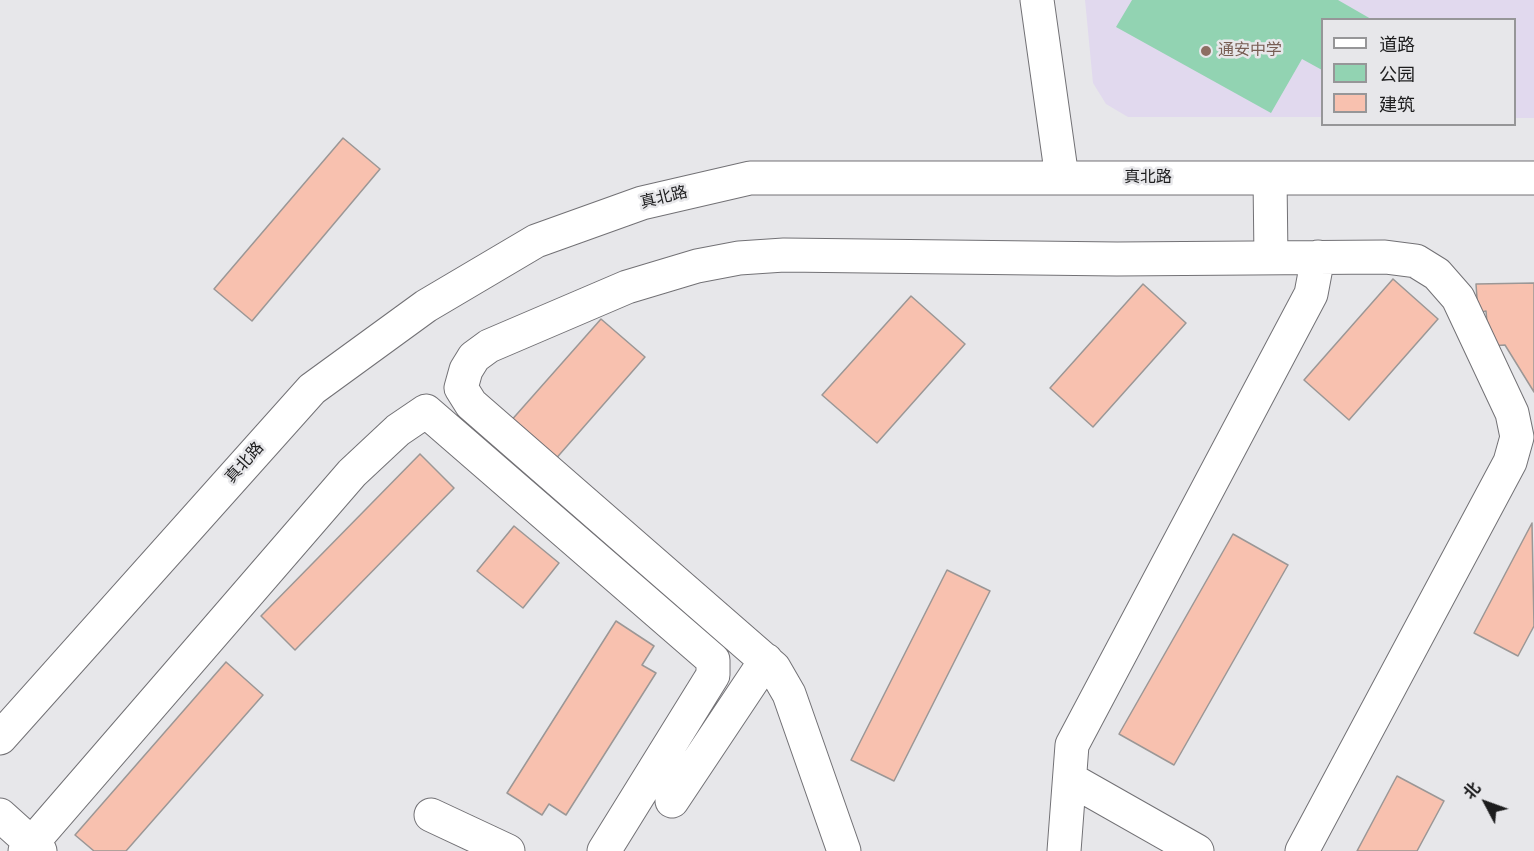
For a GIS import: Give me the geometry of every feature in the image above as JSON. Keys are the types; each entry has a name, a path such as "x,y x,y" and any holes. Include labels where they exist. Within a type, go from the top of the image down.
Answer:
{"street":[{"path":"1037,0 1062,178"},
{"name":"真北路","path":"0,738 312,389 426,306 536,241 642,203 750,178 1534,178"},
{"path":"1270,178 1271,258"},
{"path":"844,851 789,694 774,668 471,405 461,388 465,370 474,357 499,342 627,287 697,266 739,258 784,255 1385,257 1416,261 1437,274 1458,298 1512,413 1517,437 1510,462 1302,851"},
{"path":"1064,851 1072,745 1311,294 1318,258"},
{"path":"0,815 32,848 352,473 398,430 426,411 713,660 713,675 604,851"},
{"path":"672,801 766,660"},
{"path":"1070,779 1197,851"},
{"path":"431,815 508,851"}],"shaded area":[{"name":"通安中学","path":"1085,0 1534,0 1534,118 1516,118 1516,18 1321,18 1321,117 1128,117 1106,104 1093,83"}],"green space":[{"path":"1132,0 1338,0 1369,18 1321,18 1321,69 1302,59 1271,113 1116,27"}],"building":[{"path":"343,138 380,169 252,321 214,289"},
{"path":"1393,279 1438,319 1349,420 1304,380"},
{"path":"1534,283 1534,392 1505,345 1489,346 1486,311 1478,313 1476,284"},
{"path":"1143,284 1186,323 1093,427 1050,388"},
{"path":"911,296 965,344 877,443 822,395"},
{"path":"601,319 645,357 553,462 509,423"},
{"path":"420,454 454,488 295,650 261,616"},
{"path":"1532,523 1534,626 1518,656 1474,633"},
{"path":"514,526 559,563 523,608 477,571"},
{"path":"1233,534 1288,565 1174,765 1119,734"},
{"path":"947,570 990,591 894,781 851,760"},
{"path":"616,621 654,646 642,665 656,673 566,815 549,804 542,815 507,793"},
{"path":"226,662 263,695 126,851 94,851 75,835"},
{"path":"1397,776 1444,801 1417,851 1357,851"}],"place":[{"name":"通安中学","path":"1206,51"}]}
